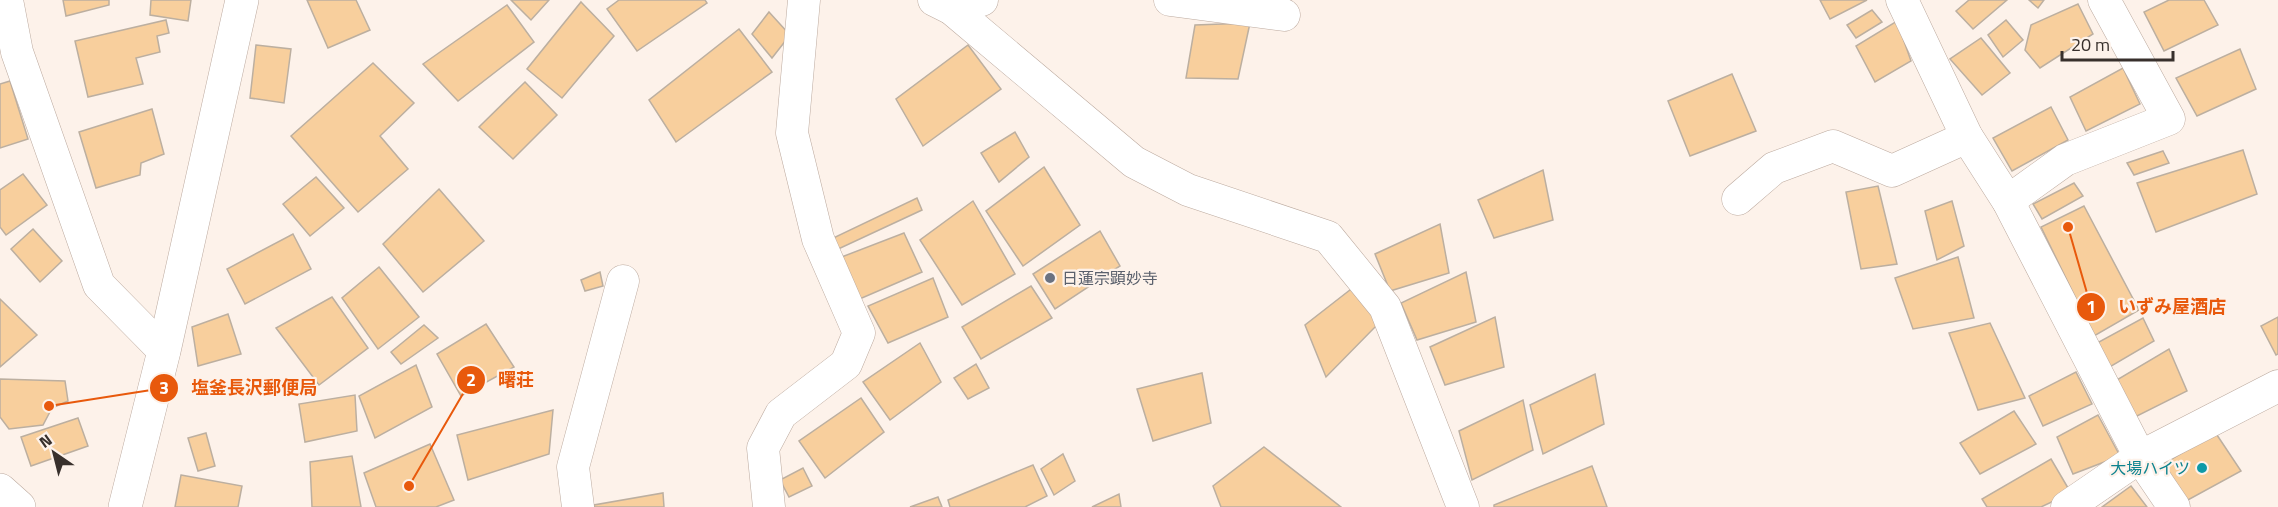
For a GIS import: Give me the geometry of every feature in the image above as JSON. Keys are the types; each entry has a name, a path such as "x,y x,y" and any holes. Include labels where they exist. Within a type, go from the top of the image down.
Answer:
{"street":[{"path":"7,0 8,53 99,285 164,351"},
{"path":"125,507 164,351 242,0"},
{"path":"769,507 763,448 781,414 846,364 859,333 818,239 792,133 804,0"},
{"path":"943,5 982,0"},
{"path":"1170,0 1266,9"},
{"path":"1902,0 1967,137 2008,201 2140,457 2174,507"},
{"path":"2008,201 2065,160 2169,119 2104,0"},
{"path":"943,5 1134,162 1188,190 1328,237 1385,307 1463,507"},
{"path":"1738,199 1774,168 1833,146 1892,171 1967,137"},
{"path":"578,507 573,467 623,281"},
{"path":"2067,507 2140,457 2278,386"},
{"path":"0,490 19,507"}],"building":[{"path":"63,0 109,0 109,5 66,16"},
{"path":"151,0 191,0 188,21 150,15"},
{"path":"307,0 356,0 370,30 328,48"},
{"path":"511,0 549,0 531,20"},
{"path":"619,0 705,0 707,3 637,51 607,9"},
{"path":"1820,0 1867,0 1830,19"},
{"path":"1969,0 2007,0 1973,29 1956,11"},
{"path":"2029,0 2044,0 2038,8"},
{"path":"2169,0 2204,0 2218,25 2164,51 2144,12"},
{"path":"581,2 614,36 562,98 527,69"},
{"path":"2078,4 2093,34 2040,68 2025,50 2031,25"},
{"path":"507,5 534,42 458,101 423,64"},
{"path":"1872,10 1882,22 1856,38 1847,25"},
{"path":"769,12 790,35 772,58 752,34"},
{"path":"166,20 169,33 157,36 160,52 136,58 143,84 88,97 75,41"},
{"path":"2006,20 2023,40 2003,57 1988,35"},
{"path":"1897,21 1911,61 1875,82 1856,46"},
{"path":"1250,23 1238,79 1186,78 1195,25"},
{"path":"739,29 772,72 676,142 649,100"},
{"path":"1981,38 2010,73 1982,95 1950,59"},
{"path":"256,45 291,49 284,103 250,98"},
{"path":"968,45 1001,89 923,146 896,99"},
{"path":"2240,49 2256,89 2197,116 2176,78"},
{"path":"373,63 414,103 380,136 408,169 358,212 291,136"},
{"path":"2123,68 2140,104 2086,131 2070,97"},
{"path":"1732,74 1756,131 1690,156 1668,101"},
{"path":"10,81 28,139 0,148 0,84"},
{"path":"525,82 557,115 513,159 479,127"},
{"path":"2051,107 2068,140 2012,171 1993,138"},
{"path":"152,109 164,154 141,163 140,175 96,188 79,132"},
{"path":"1015,132 1029,157 999,182 981,153"},
{"path":"2243,150 2257,194 2156,232 2137,183"},
{"path":"2163,151 2169,163 2134,175 2127,163"},
{"path":"1044,167 1080,225 1023,266 986,211"},
{"path":"1543,170 1553,220 1494,238 1478,200"},
{"path":"23,174 47,205 6,235 0,227 0,190"},
{"path":"316,177 344,208 310,236 283,204"},
{"path":"2074,183 2083,196 2042,219 2033,204"},
{"path":"1878,186 1897,264 1861,269 1846,192"},
{"path":"439,189 484,241 423,292 383,244"},
{"path":"917,198 922,210 834,251 829,240"},
{"path":"973,201 1015,274 962,305 920,240"},
{"path":"1952,201 1964,246 1937,260 1925,211"},
{"path":"2084,206 2139,310 2094,336 2041,227"},
{"path":"1440,224 1449,273 1390,291 1375,254"},
{"path":"33,229 62,261 40,282 11,249"},
{"path":"1100,231 1120,266 1055,309 1033,274"},
{"path":"904,233 922,272 855,301 839,258"},
{"path":"293,234 311,269 245,304 227,269"},
{"path":"1958,257 1974,318 1913,329 1895,278"},
{"path":"379,267 419,317 378,349 342,298"},
{"path":"600,272 603,286 585,291 581,280"},
{"path":"1466,272 1476,322 1417,340 1401,303"},
{"path":"933,278 948,317 888,343 868,306"},
{"path":"1031,286 1052,318 981,359 962,327"},
{"path":"1355,286 1379,323 1326,377 1305,325"},
{"path":"332,297 368,348 319,385 276,328"},
{"path":"0,299 37,335 0,367"},
{"path":"228,314 241,354 198,366 192,327"},
{"path":"1495,317 1504,367 1445,385 1430,347"},
{"path":"2278,317 2278,354 2276,355 2261,326"},
{"path":"2143,318 2154,341 2108,368 2097,343"},
{"path":"1990,323 2025,398 1978,410 1949,333"},
{"path":"486,324 514,367 461,396 437,354"},
{"path":"424,325 438,338 401,364 391,352"},
{"path":"920,343 941,382 890,420 863,382"},
{"path":"2169,349 2187,391 2133,418 2115,381"},
{"path":"976,364 989,388 968,399 954,378"},
{"path":"416,365 432,407 375,438 359,396"},
{"path":"2076,372 2092,404 2043,426 2029,396"},
{"path":"1202,373 1211,423 1153,441 1137,389"},
{"path":"1595,374 1604,424 1543,454 1530,405"},
{"path":"0,379 65,381 68,401 52,408 43,425 9,429 0,417"},
{"path":"355,395 357,431 305,442 299,404"},
{"path":"861,398 884,432 825,478 799,441"},
{"path":"1523,400 1533,450 1472,480 1459,431"},
{"path":"553,410 549,454 468,480 457,435"},
{"path":"2014,411 2036,444 1980,474 1960,443"},
{"path":"2098,415 2120,456 2073,474 2057,437"},
{"path":"78,418 88,446 31,466 21,437"},
{"name":"大場ハイツ","path":"2215,432 2241,471 2186,501 2162,465"},
{"path":"206,433 215,466 198,471 188,438"},
{"path":"430,444 454,500 436,507 376,507 364,473"},
{"path":"1264,447 1341,507 1221,507 1213,486"},
{"path":"1063,454 1075,481 1054,495 1041,469"},
{"path":"352,456 361,507 312,507 310,462"},
{"path":"2051,459 2071,493 2041,507 1987,507 1982,499"},
{"path":"1033,465 1047,496 1025,507 950,507 948,500"},
{"path":"1592,466 1607,507 1494,507 1494,505"},
{"path":"803,468 812,486 789,497 780,480"},
{"path":"181,475 242,486 238,507 175,507"},
{"path":"2131,486 2147,507 2102,507"},
{"path":"663,493 664,507 594,507 594,505"},
{"path":"1119,494 1121,507 1092,507"},
{"path":"938,497 942,507 910,507"}],"place":[{"name":"いずみ屋酒店","path":"2068,227"},
{"name":"日蓮宗顕妙寺","path":"1050,278"},
{"name":"塩釜長沢郵便局","path":"49,406"},
{"name":"大場ハイツ","path":"2202,468"},
{"name":"曙荘","path":"409,486"}]}
